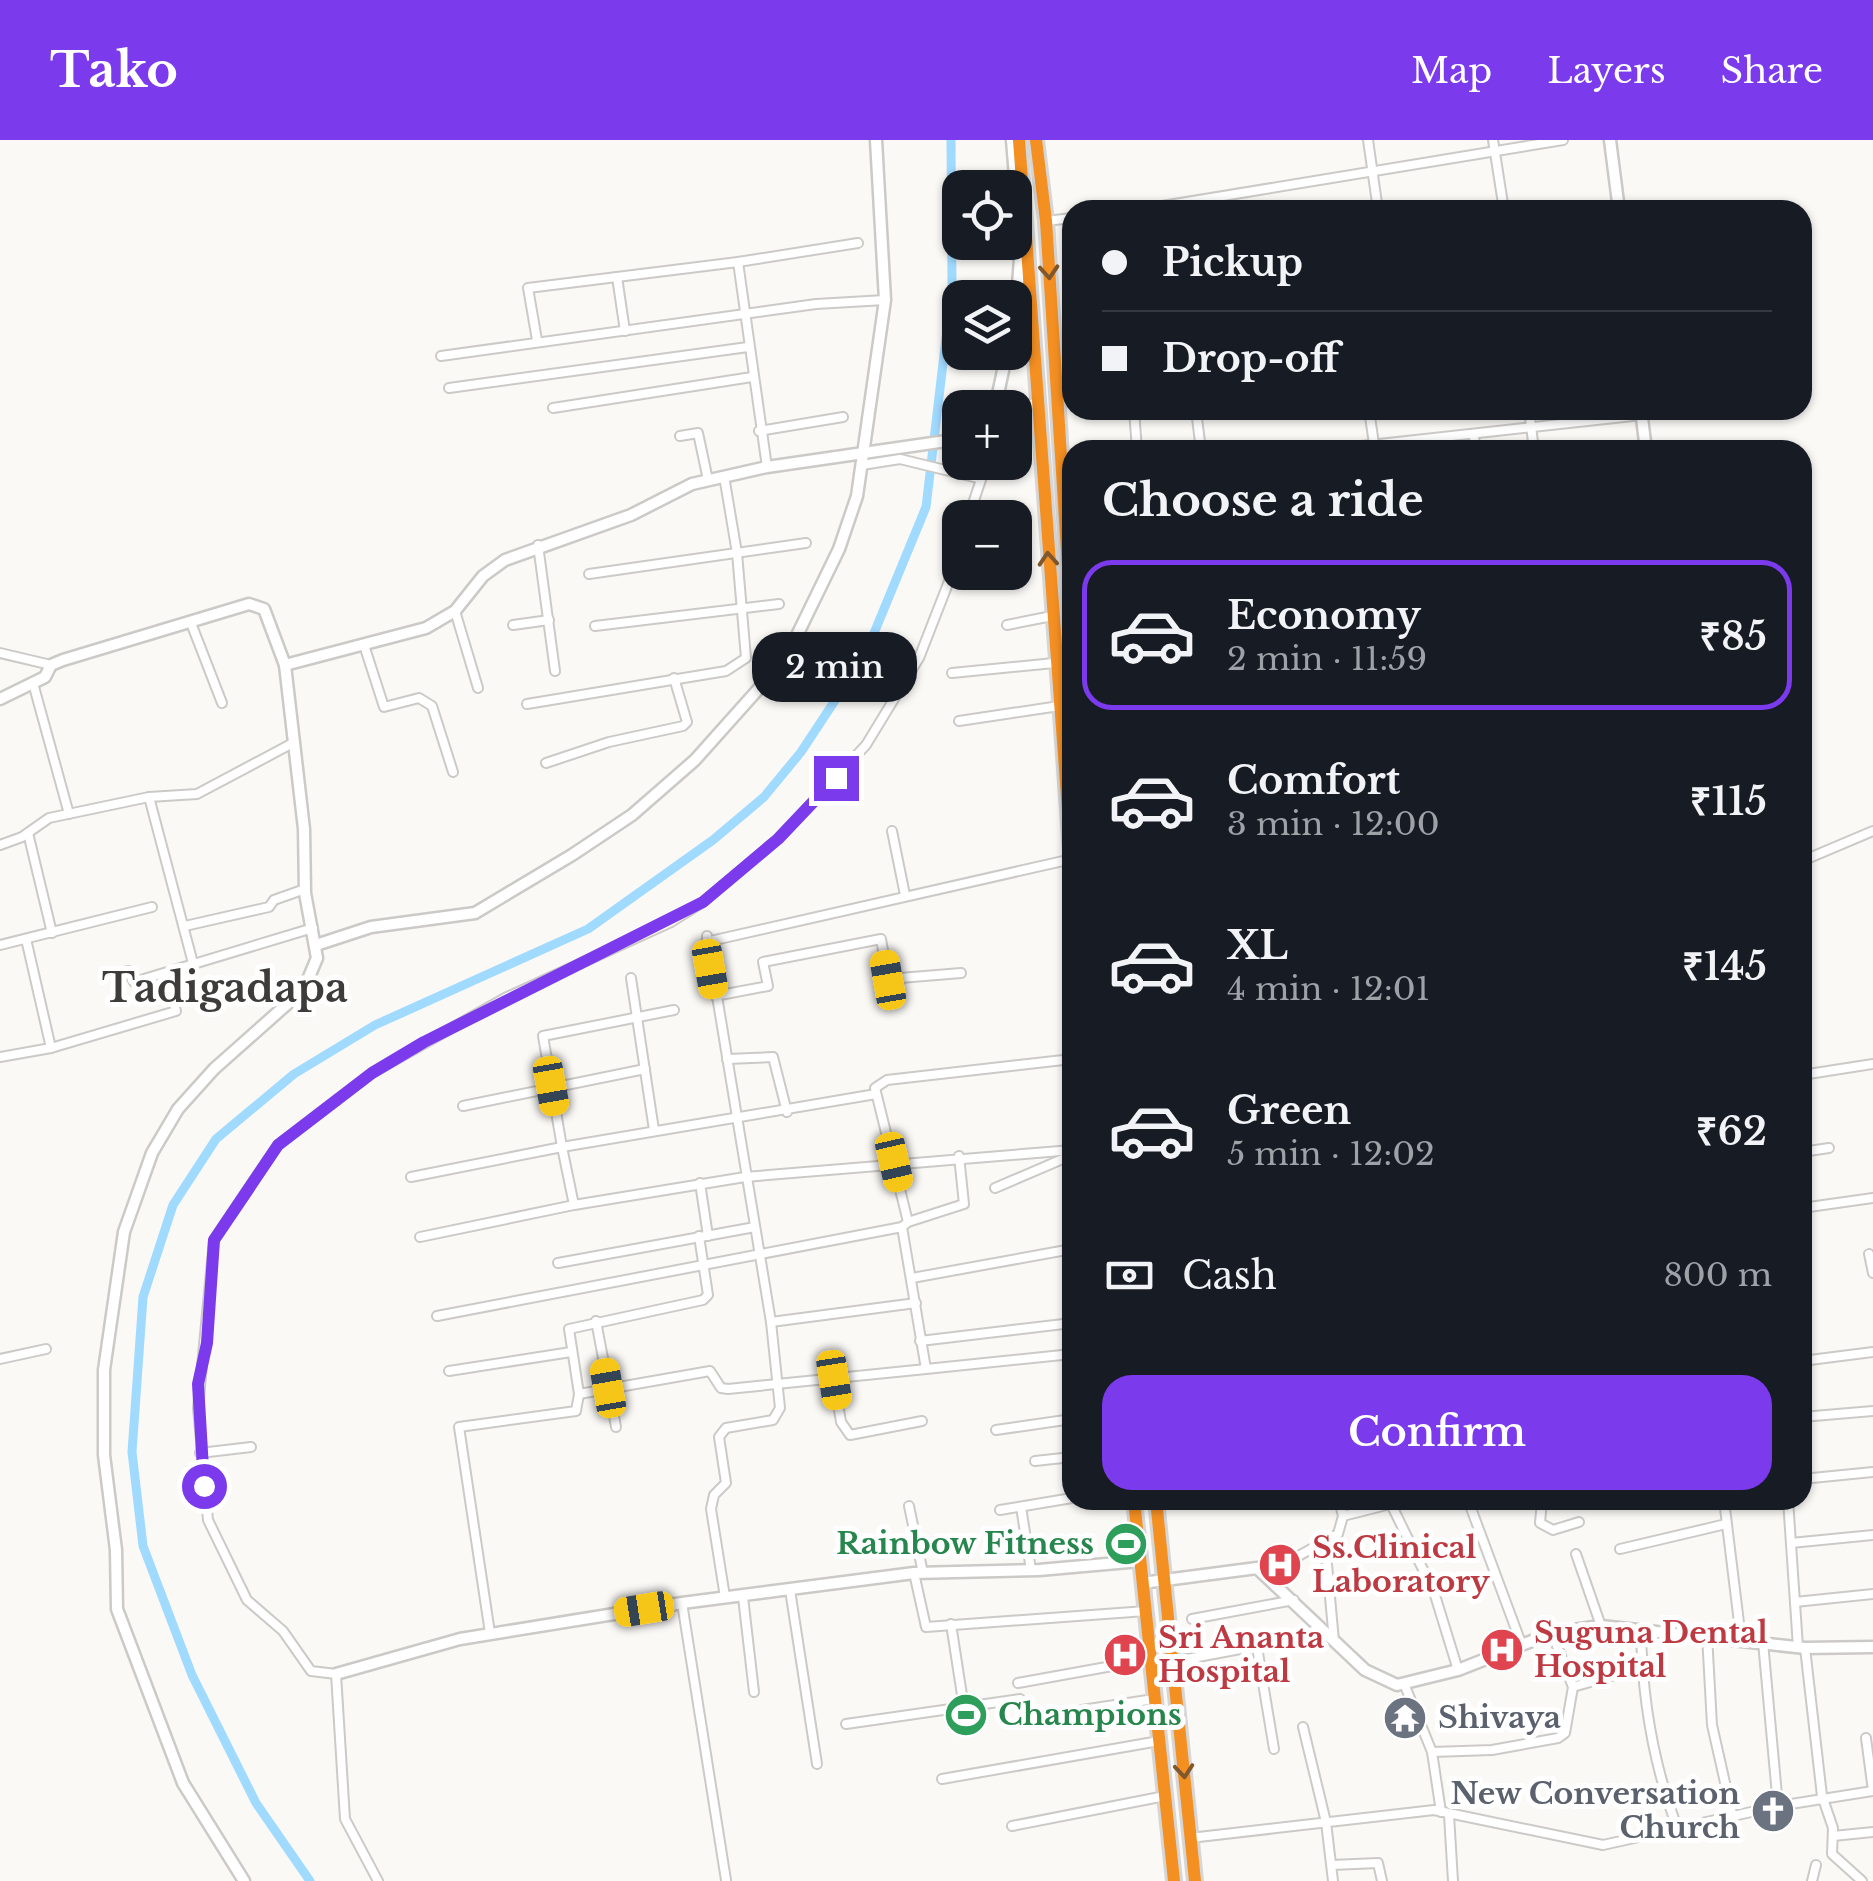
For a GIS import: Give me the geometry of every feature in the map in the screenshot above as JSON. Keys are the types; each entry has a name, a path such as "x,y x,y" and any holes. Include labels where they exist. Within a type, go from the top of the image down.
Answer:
{"highway":[{"path":"1020,140 1062,742"},
{"path":"1036,140 1062,412"},
{"path":"1032,357 1034,362"},
{"path":"1135,1510 1174,1881"},
{"path":"1157,1510 1196,1881"}],"street":[{"path":"316,945 370,927 475,913 616,827 695,760 786,658 840,550 861,459 884,300 876,140"},
{"path":"1012,140 1021,245 1019,280"},
{"path":"1368,140 1376,200"},
{"path":"1493,140 1502,200"},
{"path":"1198,200 1563,140"},
{"path":"1610,140 1618,200"},
{"path":"1046,221 1062,219"},
{"path":"537,340 528,288 858,244"},
{"path":"738,262 767,467"},
{"path":"617,276 625,331"},
{"path":"441,356 844,301 884,300"},
{"path":"449,388 748,347"},
{"path":"553,408 752,377"},
{"path":"1032,404 1036,403"},
{"path":"759,431 843,417"},
{"path":"1530,420 1533,440"},
{"path":"1414,440 1583,420"},
{"path":"680,436 698,433 708,480"},
{"path":"1474,434 1475,440"},
{"path":"861,459 878,451 942,442"},
{"path":"285,665 426,628 454,611 493,567 538,545 631,515 674,492 708,480 767,467 861,459 900,459 942,469"},
{"path":"527,704 726,671 746,658 743,608 724,476"},
{"path":"589,574 806,543"},
{"path":"538,545 555,671"},
{"path":"946,590 919,658 866,746 752,862 671,922 490,1006 372,1073 278,1145 214,1240 207,1343 198,1384 200,1453 208,1520 247,1600 283,1630 311,1671 336,1674 490,1634 682,1603 919,1573 1030,1570 1140,1561"},
{"path":"0,653 51,665 258,604 267,615 285,665 291,744 304,829 305,889 316,958 304,988 178,1108 152,1153 124,1232 104,1370 104,1455 116,1550 117,1609 177,1769 244,1881"},
{"path":"595,626 779,604"},
{"path":"454,611 478,688"},
{"path":"1007,624 1052,616"},
{"path":"514,625 549,620"},
{"path":"191,623 222,703"},
{"path":"364,645 384,706 420,698 432,706 453,772"},
{"path":"952,673 1054,662"},
{"path":"0,698 44,677 51,665"},
{"path":"546,763 682,726 686,722 674,678"},
{"path":"32,683 68,814"},
{"path":"959,722 1059,706"},
{"path":"0,845 28,833 44,820 150,797 205,791 291,744"},
{"path":"150,797 194,967"},
{"path":"1812,857 1873,830"},
{"path":"892,831 905,895"},
{"path":"28,833 52,933"},
{"path":"725,1597 711,1509 714,1495 726,1484 719,1437 726,1428 758,1424 778,1416 778,1384 706,939 1062,864"},
{"path":"185,926 269,907 274,900 305,889"},
{"path":"0,946 152,907"},
{"path":"114,974 128,970 134,982 166,975 313,928"},
{"path":"26,939 51,1048"},
{"path":"715,996 768,986 764,962 881,939 888,980 961,973"},
{"path":"0,1057 51,1048 176,1010 166,975"},
{"path":"630,978 654,1130"},
{"path":"574,1205 541,1044 544,1034 674,1010"},
{"path":"726,1059 773,1056 787,1112"},
{"path":"926,1370 905,1224 877,1085 886,1080 1062,1061"},
{"path":"1812,1073 1873,1064"},
{"path":"463,1106 646,1069"},
{"path":"410,1177 654,1130 738,1120 876,1094"},
{"path":"1812,1151 1829,1148"},
{"path":"420,1238 700,1183 958,1156 1062,1152"},
{"path":"437,1316 905,1224 964,1204 958,1156"},
{"path":"995,1188 1062,1157"},
{"path":"490,1634 459,1427 571,1414 577,1409 579,1394 570,1328 703,1300 708,1295 700,1183"},
{"path":"1812,1207 1873,1198"},
{"path":"558,1263 755,1228"},
{"path":"912,1278 1062,1251"},
{"path":"1869,1254 1873,1273"},
{"path":"770,1322 916,1303"},
{"path":"596,1322 616,1427"},
{"path":"920,1341 1062,1324"},
{"path":"0,1358 46,1349"},
{"path":"449,1371 572,1352"},
{"path":"1812,1360 1873,1352"},
{"path":"579,1394 710,1370 721,1388 1062,1355"},
{"path":"834,1380 841,1422 850,1435 922,1422"},
{"path":"1812,1416 1873,1411"},
{"path":"996,1430 1062,1421"},
{"path":"200,1453 251,1447"},
{"path":"1035,1461 1062,1458"},
{"path":"1812,1478 1873,1472"},
{"path":"1000,1510 1062,1500"},
{"path":"910,1506 922,1622 926,1627 1146,1611"},
{"path":"1021,1507 1030,1570"},
{"path":"1266,1574 1338,1534 1341,1510"},
{"path":"1343,1516 1366,1510"},
{"path":"1393,1510 1434,1592 1458,1670"},
{"path":"1472,1510 1521,1643"},
{"path":"1541,1510 1540,1523 1553,1530 1579,1522"},
{"path":"1725,1510 1740,1639"},
{"path":"1788,1510 1795,1602 1834,1858 1862,1881"},
{"path":"1620,1549 1726,1524"},
{"path":"1790,1543 1873,1535"},
{"path":"1325,1542 1330,1637"},
{"path":"1576,1554 1601,1626"},
{"path":"1142,1583 1257,1568 1379,1680 1406,1686 1552,1633 1601,1626 1641,1626 1802,1647 1873,1647"},
{"path":"790,1590 817,1764"},
{"path":"1795,1602 1873,1594"},
{"path":"743,1596 754,1692"},
{"path":"1192,1619 1294,1600"},
{"path":"682,1603 726,1880"},
{"path":"950,1624 964,1708"},
{"path":"1641,1626 1642,1667 1662,1788 1678,1830"},
{"path":"1432,1752 1492,1750 1558,1738 1568,1727 1572,1687 1552,1633"},
{"path":"1707,1635 1712,1725 1732,1818"},
{"path":"1018,1683 1151,1659 1171,1662 1330,1637"},
{"path":"1763,1642 1778,1806"},
{"path":"1257,1647 1274,1749"},
{"path":"1572,1687 1642,1667"},
{"path":"336,1674 345,1819 378,1881"},
{"path":"1406,1686 1432,1752 1453,1881"},
{"path":"846,1724 1020,1698"},
{"path":"1082,1710 1154,1699"},
{"path":"1303,1727 1326,1822 1334,1881"},
{"path":"1190,1838 1326,1822 1445,1814 1502,1820 1595,1845 1778,1806 1873,1791 1866,1738"},
{"path":"942,1779 1159,1742"},
{"path":"1012,1826 1165,1796"},
{"path":"1832,1836 1873,1832"},
{"path":"1332,1865 1378,1862 1382,1881"},
{"path":"1812,1881 1816,1865"}],"waterway":[{"path":"310,1881 256,1803 192,1675 143,1546 132,1452 143,1297 173,1205 216,1139 294,1074 375,1025 588,929 713,840 764,797 801,752 865,655 926,507 952,287 951,140"}],"place":[{"name":"Rainbow Fitness","path":"1126,1544"},
{"name":"Ss.Clinical Laboratory","path":"1280,1565"},
{"name":"Suguna Dental Hospital","path":"1502,1650"},
{"name":"Sri Ananta Hospital","path":"1125,1655"},
{"name":"Champions","path":"966,1715"},
{"name":"Shivaya","path":"1405,1718"},
{"name":"New Conversation Church","path":"1773,1811"}],"district":[{"name":"Tadigadapa","path":"225,988"}],"route":[{"path":"204,1486 198,1384 207,1343 214,1240 278,1145 372,1073 424,1042 505,998 671,922 703,902 778,839 836,778"}]}
